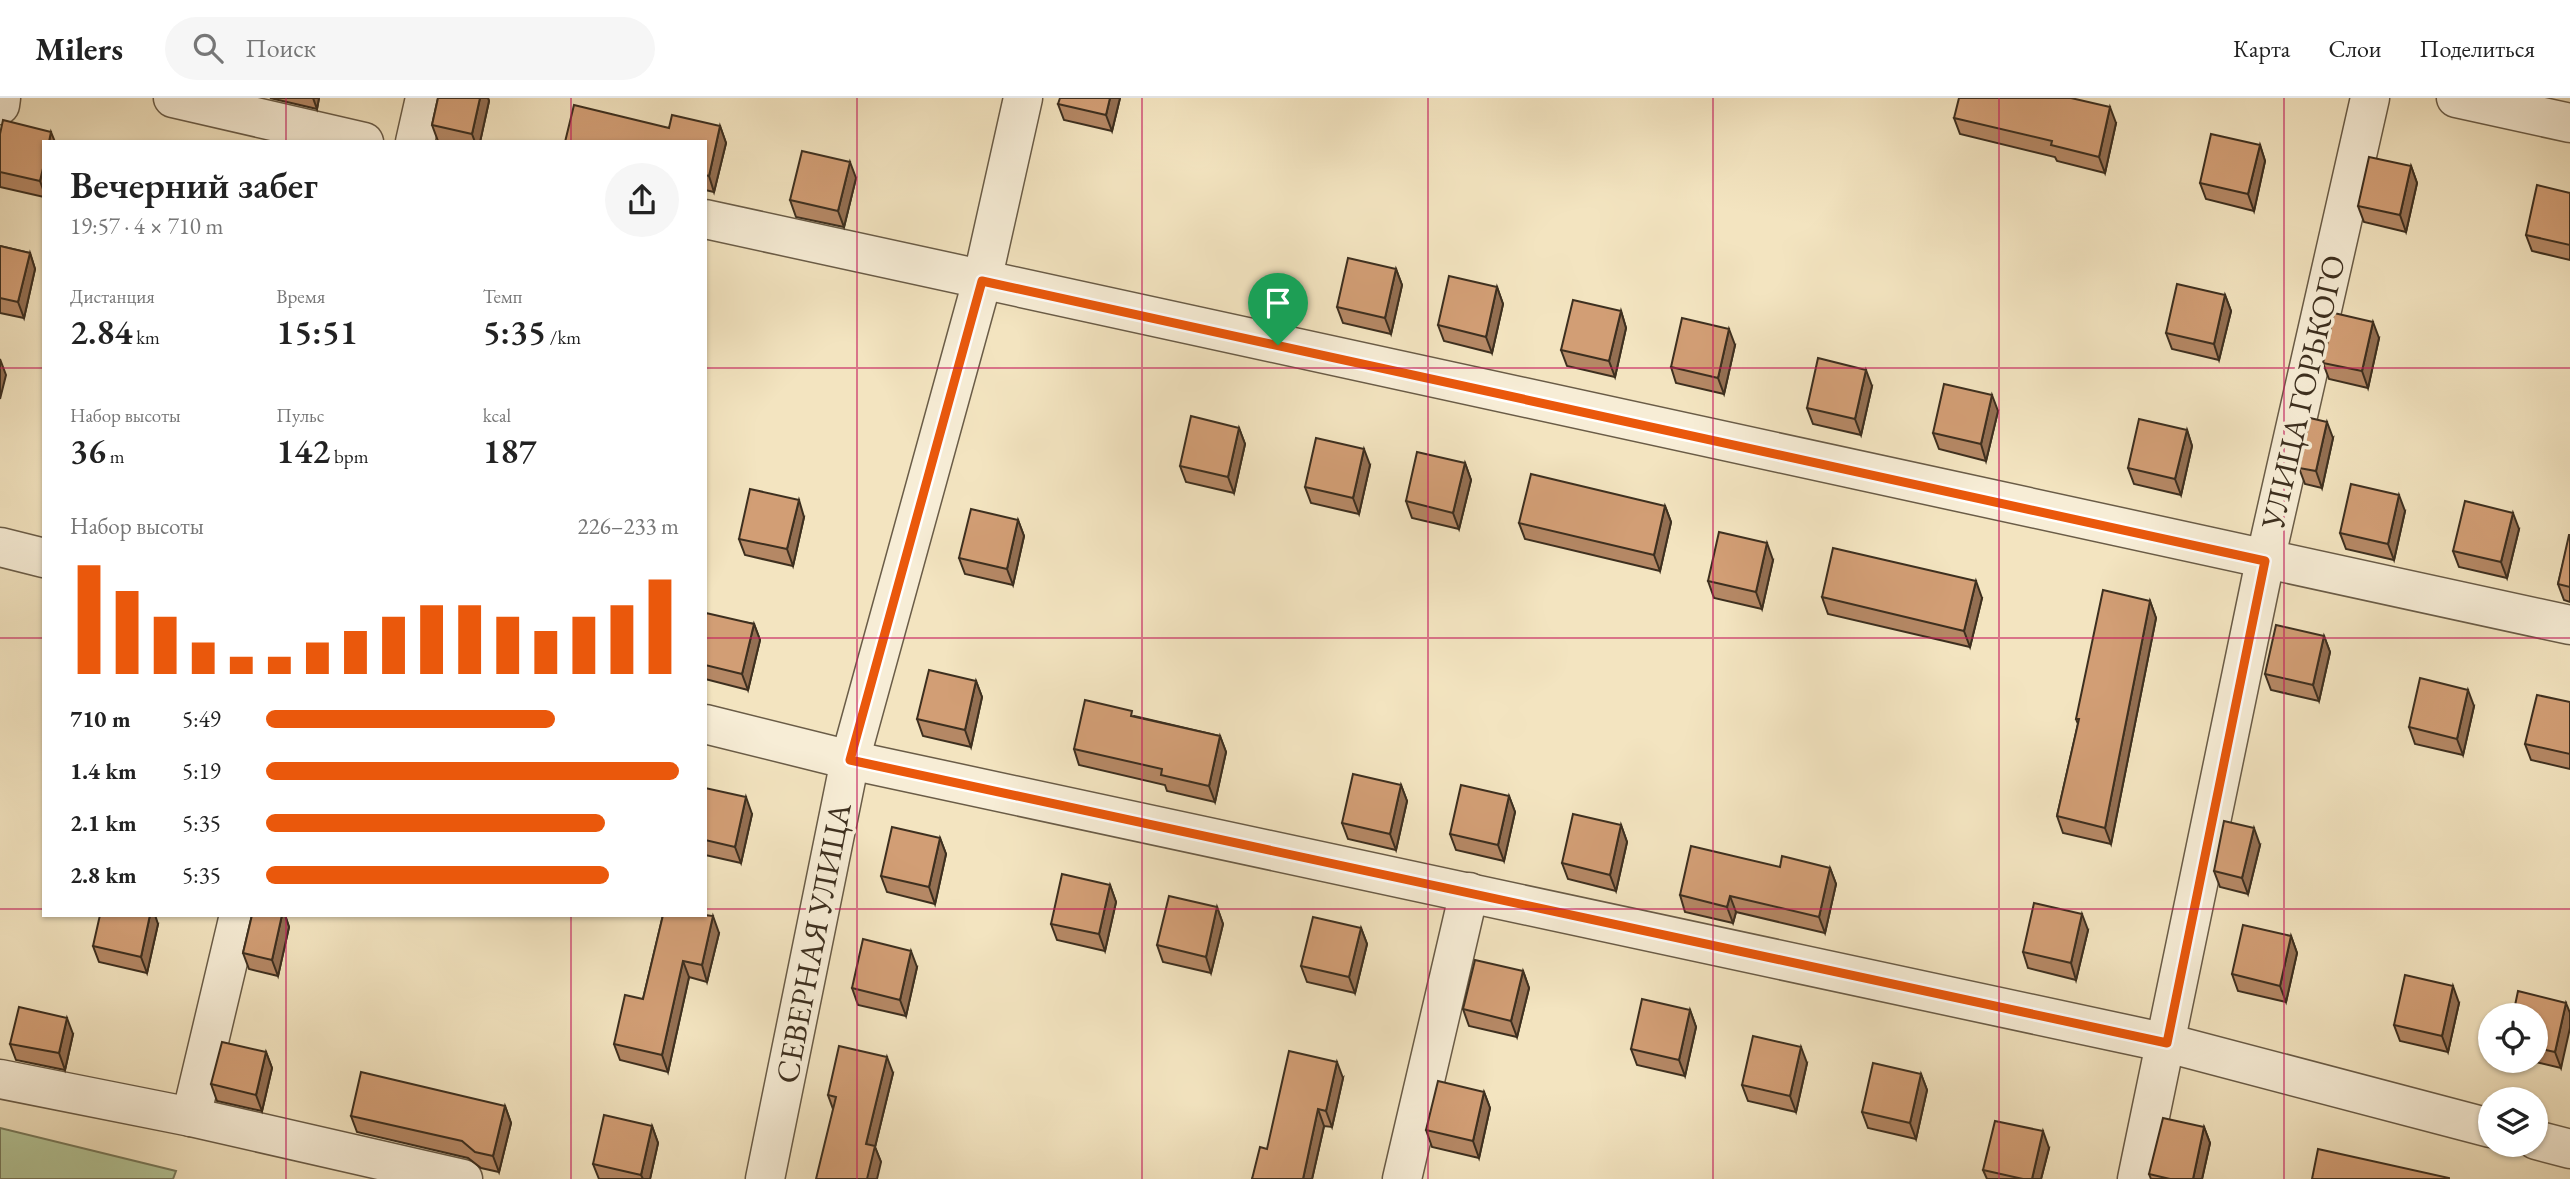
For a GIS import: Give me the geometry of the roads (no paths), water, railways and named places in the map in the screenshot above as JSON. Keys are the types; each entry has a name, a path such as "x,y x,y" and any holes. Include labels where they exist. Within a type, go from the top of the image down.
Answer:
{"street":[{"path":"0,105 1,98"},
{"path":"173,98 355,140"},
{"path":"415,140 425,98"},
{"name":"СЕВЕРНАЯ УЛИЦА","path":"765,1179 850,760 982,281 1023,98"},
{"name":"УЛИЦА ГОРЬКОГО","path":"2137,1179 2265,561 2370,98"},
{"path":"2456,98 2570,123"},
{"path":"707,219 2265,561 2570,625"},
{"path":"0,547 42,558"},
{"path":"707,724 850,760 2167,1043 2478,1125"},
{"path":"1402,1179 1469,892"},
{"path":"191,1117 239,917"},
{"path":"0,1079 191,1117 463,1179"},
{"path":"2548,1143 2570,1149"}]}
